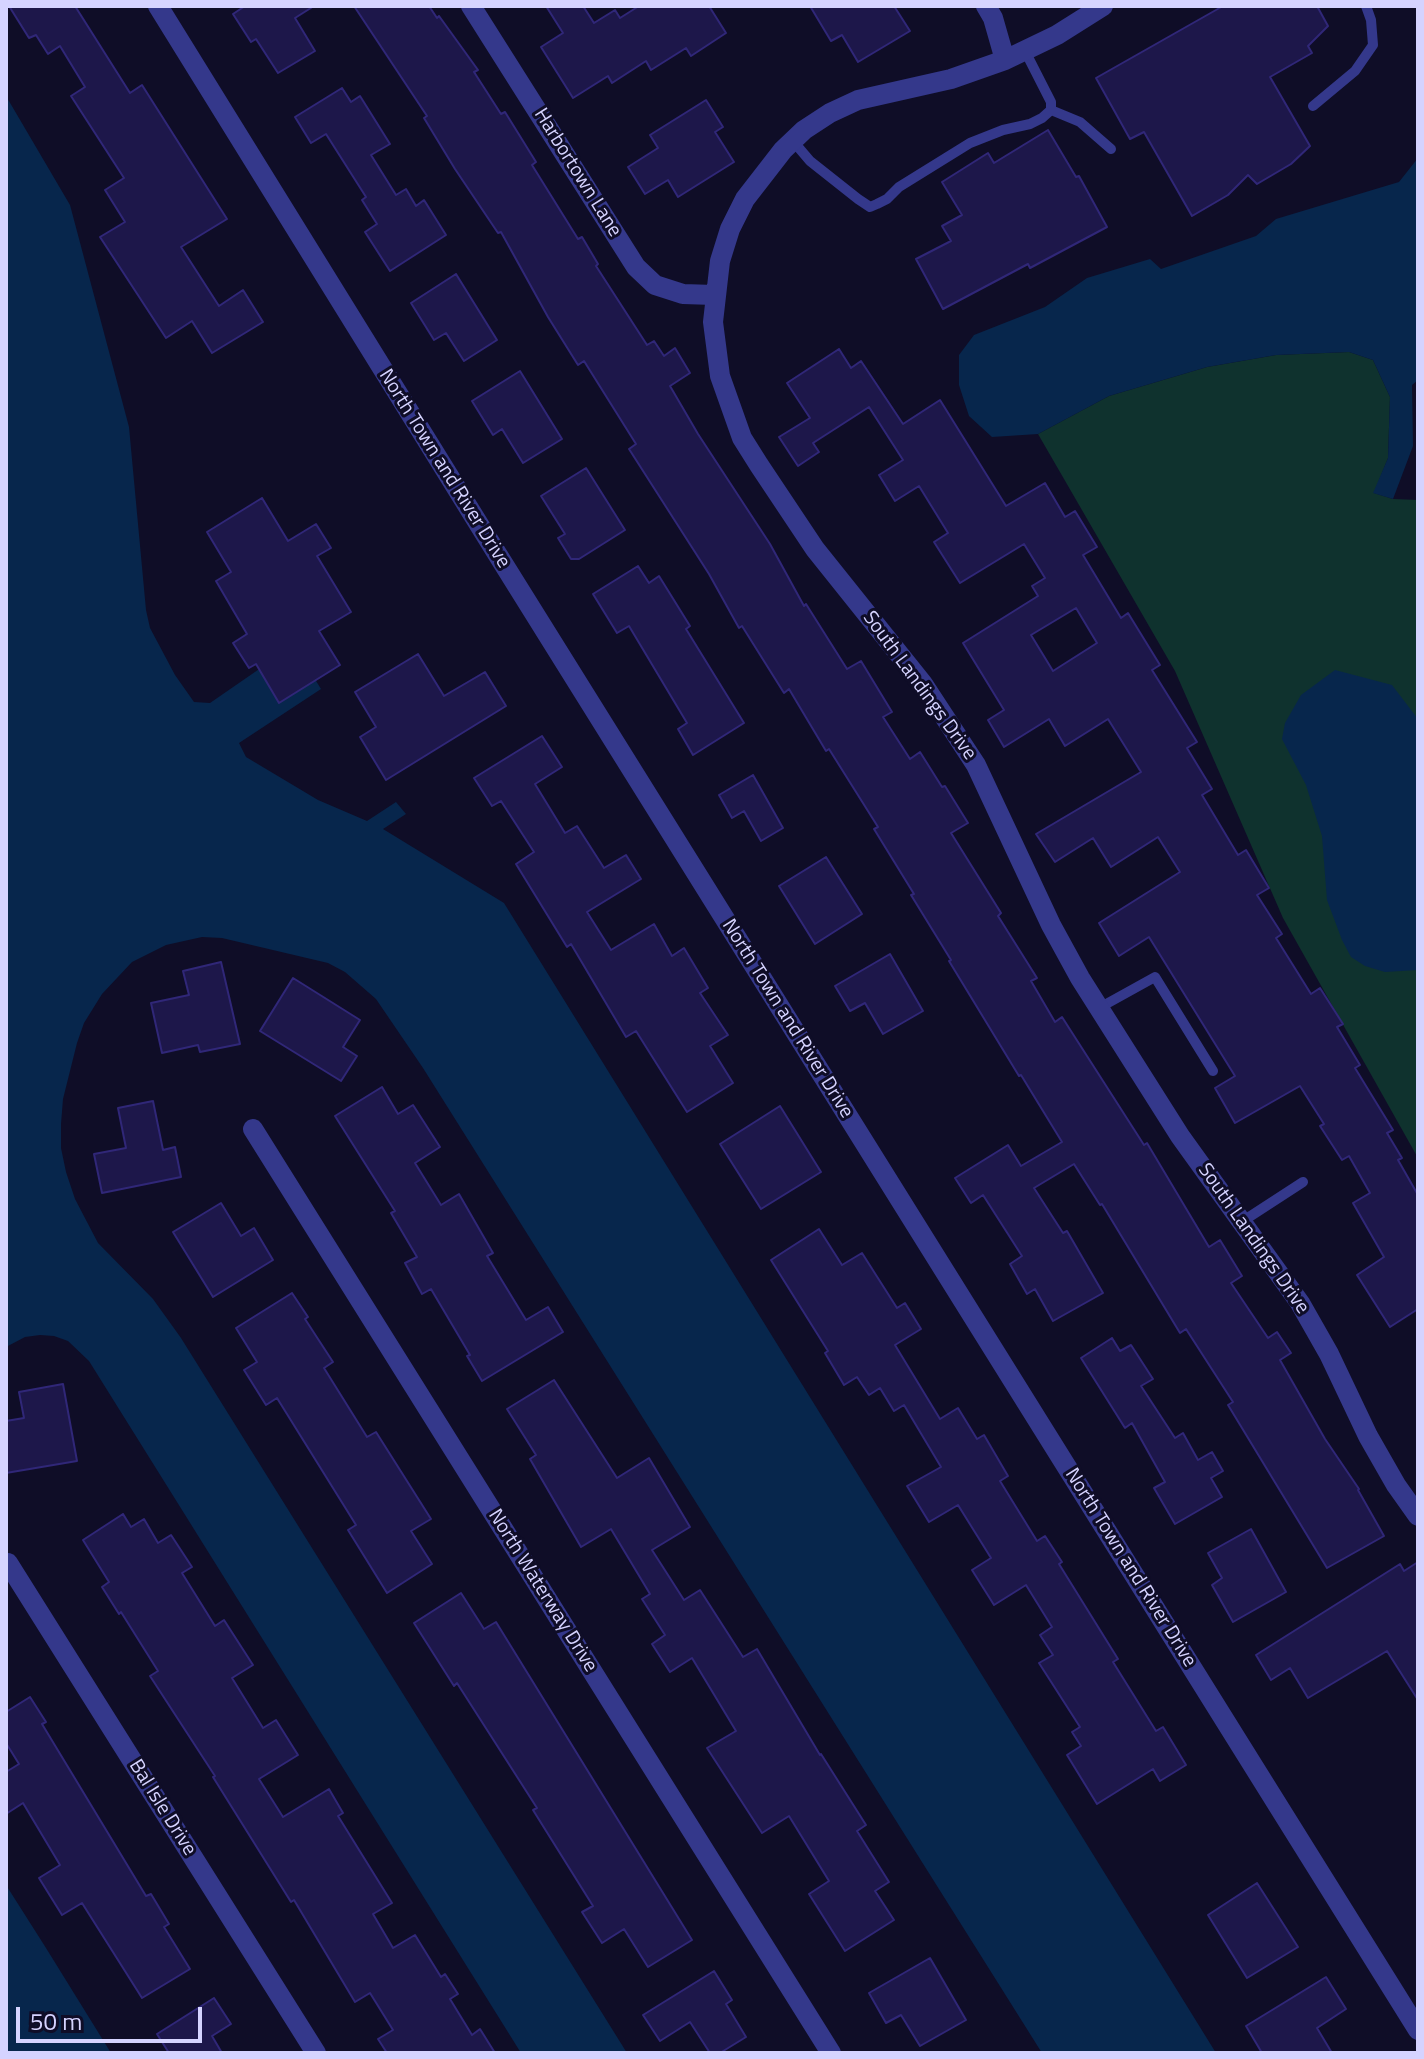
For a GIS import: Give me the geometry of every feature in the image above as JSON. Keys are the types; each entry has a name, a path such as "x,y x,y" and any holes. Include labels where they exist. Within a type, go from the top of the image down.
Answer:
{"street":[{"name":"North Town and River Drive","path":"158,6 1418,2030"},
{"path":"986,6 993,18 1005,60"},
{"name":"South Landings Drive","path":"1103,6 1057,35 1005,60 951,79 858,100 830,113 793,141 745,199 730,229 714,295 714,350 729,409 742,438 815,549 923,684 976,765 1051,925 1099,1008 1180,1136 1300,1303 1329,1354 1368,1436 1418,1516"},
{"name":"Harbortown Lane","path":"474,7 636,267 655,285 683,294 714,295"},
{"name":"North Waterway Drive","path":"253,1129 831,2053"},
{"name":"Bal Isle Drive","path":"8,1563 316,2053"}],"lane":[{"path":"1313,106 1355,71 1373,45 1371,20 1366,6"},
{"path":"793,141 810,161 870,207 887,199 899,187 970,143 1003,130 1030,124 1051,110 1051,102 1025,51"},
{"path":"1051,110 1080,122 1111,149"},
{"path":"1099,1008 1155,977 1213,1071"},
{"path":"1243,1221 1303,1182"}],"green space":[{"path":"1349,352 1373,360 1390,397 1388,458 1374,493 1393,499 1418,500 1418,1158 1283,918 1175,671 1038,434 1109,396 1207,367 1276,355"}],"water":[{"path":"6,96 70,205 129,427 150,628 175,675 194,702 210,703 294,645 321,689 239,743 246,757 318,800 367,821 396,802 406,814 383,829 504,903 1216,2053 1042,2053 423,1068 376,999 345,972 328,963 222,938 202,937 166,945 132,962 102,994 84,1023 77,1043 63,1099 61,1148 66,1172 75,1199 98,1243 153,1299 181,1338 627,2053 521,2053 89,1361 68,1341 54,1336 25,1337 6,1347"},
{"path":"1418,158 1418,380 1412,385 1413,446 1393,499 1373,493 1388,458 1390,397 1373,360 1349,352 1276,355 1207,367 1109,396 1038,434 992,437 969,416 959,385 959,355 974,335 1045,307 1087,278 1150,259 1161,269 1256,236 1276,219 1399,182"},
{"path":"1335,670 1392,685 1418,719 1418,970 1385,972 1365,966 1351,957 1327,900 1322,836 1306,785 1282,739 1285,723 1301,695"},
{"path":"6,1885 46,1948 111,2053 6,2053"}],"building":[{"path":"9,6 75,6 130,93 142,85 227,219 181,247 219,306 243,290 263,322 212,353 192,321 166,338 100,237 125,222 105,190 124,178 71,96 85,87 60,46 48,54 36,35 29,38"},
{"path":"245,6 314,6 295,18 315,51 278,73 256,39 251,42 233,14"},
{"path":"354,6 429,6 437,18 439,16 478,70 474,72 501,114 505,112 536,162 532,165 578,239 582,237 598,264 596,266 647,345 654,341 664,356 675,348 690,373 670,386 698,434 770,544 804,606 806,604 847,669 861,661 892,712 883,717 910,759 920,752 942,787 945,786 968,823 951,833 1037,978 1031,981 1055,1022 1062,1017 1144,1145 1147,1143 1209,1247 1220,1240 1242,1276 1231,1283 1268,1338 1277,1332 1291,1353 1280,1360 1384,1536 1327,1568 1228,1405 1233,1402 1186,1329 1180,1333 1102,1204 1074,1164 1034,1188 1063,1233 1067,1231 1103,1293 1053,1321 1035,1289 1027,1294 1010,1264 1022,1256 983,1195 971,1203 955,1178 1008,1145 1021,1166 1062,1142 949,961 911,895 914,894 874,829 878,827 829,749 826,751 789,689 784,693 742,626 739,628 709,574 629,449 636,444 584,361 578,365 501,232 498,233 455,169 424,118 427,116"},
{"path":"546,6 583,6 594,23 615,10 620,18 639,6 709,6 726,33 691,56 686,48 651,70 646,61 612,83 608,76 573,98 541,47 563,33"},
{"path":"810,6 894,6 910,31 858,62 842,35 831,41"},
{"path":"1223,6 1317,6 1328,26 1308,46 1312,53 1270,77 1310,146 1291,164 1257,184 1248,175 1228,195 1192,216 1144,132 1130,139 1096,78"},
{"path":"342,88 351,102 360,96 390,144 371,155 396,195 406,189 416,206 424,200 446,235 390,271 365,232 377,224 362,200 366,197 326,134 311,143 295,117"},
{"path":"706,100 723,127 715,132 734,162 678,197 668,180 645,194 628,167 658,148 650,135"},
{"path":"1048,130 1076,177 1079,176 1107,227 943,309 916,259 951,241 942,226 962,215 942,182 988,153 994,163"},
{"path":"456,274 497,340 464,361 446,333 434,340 411,303"},
{"path":"839,349 851,368 861,361 903,424 940,400 1006,506 1045,483 1065,517 1075,511 1097,547 1083,555 1121,618 1128,613 1160,665 1152,670 1197,742 1187,748 1212,789 1202,795 1238,855 1246,850 1269,888 1257,895 1282,934 1276,938 1311,994 1320,988 1343,1024 1337,1027 1360,1065 1355,1068 1393,1130 1387,1133 1418,1195 1418,1309 1390,1327 1357,1275 1384,1257 1353,1203 1370,1193 1349,1156 1342,1160 1300,1086 1235,1123 1215,1088 1235,1076 1149,937 1119,956 1099,923 1180,872 1158,837 1111,867 1093,838 1055,862 1036,834 1141,772 1108,719 1065,746 1049,719 1004,747 988,720 1004,710 963,643 1038,596 1032,586 1045,578 1024,544 960,583 934,542 948,533 919,486 895,501 879,475 903,460 869,407 813,443 819,452 798,466 779,437 810,418 787,383","holes":["1076,608 1097,643 1053,671 1031,635"]},
{"path":"520,371 562,439 523,463 502,429 493,435 472,401"},
{"path":"586,468 625,530 579,559 571,559 558,538 565,534 541,496"},
{"path":"262,498 288,541 316,524 331,548 317,556 351,612 319,631 340,665 279,703 256,664 249,668 233,643 247,634 216,581 231,572 207,532"},
{"path":"638,566 649,583 659,576 690,626 686,629 744,723 693,755 678,729 687,723 629,626 617,633 593,594"},
{"path":"418,654 444,696 485,672 506,706 386,780 360,737 376,727 355,692"},
{"path":"542,736 562,767 535,784 565,833 577,826 604,868 626,855 641,879 587,912 611,950 654,924 672,956 684,948 708,988 700,993 728,1035 710,1046 733,1083 687,1112 636,1031 626,1037 571,944 567,947 516,864 534,852 501,801 492,806 474,778"},
{"path":"753,775 783,828 761,841 744,811 732,818 719,795"},
{"path":"826,857 862,914 815,944 779,886"},
{"path":"890,954 923,1011 883,1034 865,1003 850,1011 835,986"},
{"path":"221,962 240,1044 200,1052 198,1045 162,1053 151,1003 189,995 183,971"},
{"path":"293,978 360,1020 343,1047 357,1056 341,1081 260,1031"},
{"path":"382,1087 398,1114 413,1105 440,1147 415,1163 441,1205 459,1194 493,1253 487,1256 526,1320 548,1307 563,1332 482,1381 431,1289 422,1294 405,1263 417,1257 391,1213 395,1211 335,1116"},
{"path":"153,1101 163,1150 175,1147 181,1177 102,1193 94,1154 126,1148 118,1108"},
{"path":"780,1106 821,1172 761,1209 720,1144"},
{"path":"221,1203 241,1236 254,1228 273,1260 213,1297 173,1232"},
{"path":"819,1229 842,1265 862,1253 897,1308 905,1303 921,1329 895,1345 940,1419 958,1408 977,1439 984,1435 1008,1476 1000,1481 1037,1541 1045,1536 1118,1659 1113,1662 1156,1731 1163,1727 1186,1765 1160,1781 1153,1769 1097,1804 1067,1755 1081,1746 1072,1732 1080,1727 1039,1663 1053,1655 1040,1635 1052,1627 1026,1585 994,1605 972,1570 991,1558 958,1505 929,1522 907,1486 941,1467 904,1405 894,1411 880,1388 869,1395 857,1377 844,1385 825,1353 828,1351 771,1260"},
{"path":"292,1293 333,1362 324,1368 367,1437 376,1432 431,1519 411,1531 432,1564 387,1593 348,1530 356,1525 277,1398 266,1405 244,1370 257,1362 236,1328"},
{"path":"1112,1338 1120,1351 1131,1345 1153,1379 1141,1386 1175,1438 1183,1433 1198,1460 1212,1452 1223,1471 1211,1478 1222,1497 1175,1524 1154,1488 1165,1482 1132,1423 1125,1428 1081,1358"},
{"path":"554,1380 617,1478 649,1458 690,1527 652,1550 684,1600 700,1590 743,1657 757,1649 866,1825 857,1831 889,1882 875,1891 894,1920 845,1951 809,1894 829,1881 789,1816 762,1833 707,1748 736,1731 692,1658 670,1672 652,1644 665,1635 642,1599 650,1594 611,1529 581,1547 530,1459 536,1455 507,1409"},
{"path":"63,1384 77,1461 6,1473 6,1421 24,1418 19,1392"},
{"path":"123,1514 131,1527 144,1519 158,1543 171,1535 192,1567 182,1573 215,1626 224,1620 253,1665 232,1678 263,1728 276,1720 298,1755 259,1779 283,1817 329,1789 343,1813 338,1816 392,1903 373,1914 393,1948 415,1935 441,1977 445,1974 458,1994 450,1999 472,2035 480,2029 495,2053 387,2053 378,2039 393,2030 370,1993 355,2002 294,1900 291,1902 150,1676 158,1671 102,1587 109,1582 83,1540"},
{"path":"1251,1529 1286,1592 1233,1622 1212,1585 1222,1578 1208,1553"},
{"path":"1418,1562 1418,1700 1387,1651 1308,1698 1290,1668 1271,1680 1256,1655 1400,1564 1404,1571"},
{"path":"461,1593 484,1629 496,1622 692,1940 648,1967 624,1929 602,1943 582,1912 593,1906 533,1810 537,1808 457,1683 454,1686 414,1623"},
{"path":"30,1697 46,1722 42,1724 146,1896 151,1894 169,1924 164,1927 190,1969 142,1998 82,1903 62,1915 39,1878 60,1865 23,1803 6,1814 6,1772 19,1764 6,1743 6,1712"},
{"path":"1257,1883 1298,1947 1247,1978 1208,1915"},
{"path":"930,1958 966,2020 920,2046 901,2015 886,2023 869,1993"},
{"path":"714,1971 732,2000 726,2004 746,2037 720,2053 710,2053 690,2022 660,2041 643,2015"},
{"path":"1326,1977 1346,2009 1317,2028 1332,2053 1262,2053 1246,2026"},
{"path":"214,1998 231,2024 212,2036 222,2053 169,2053 157,2034"}]}
